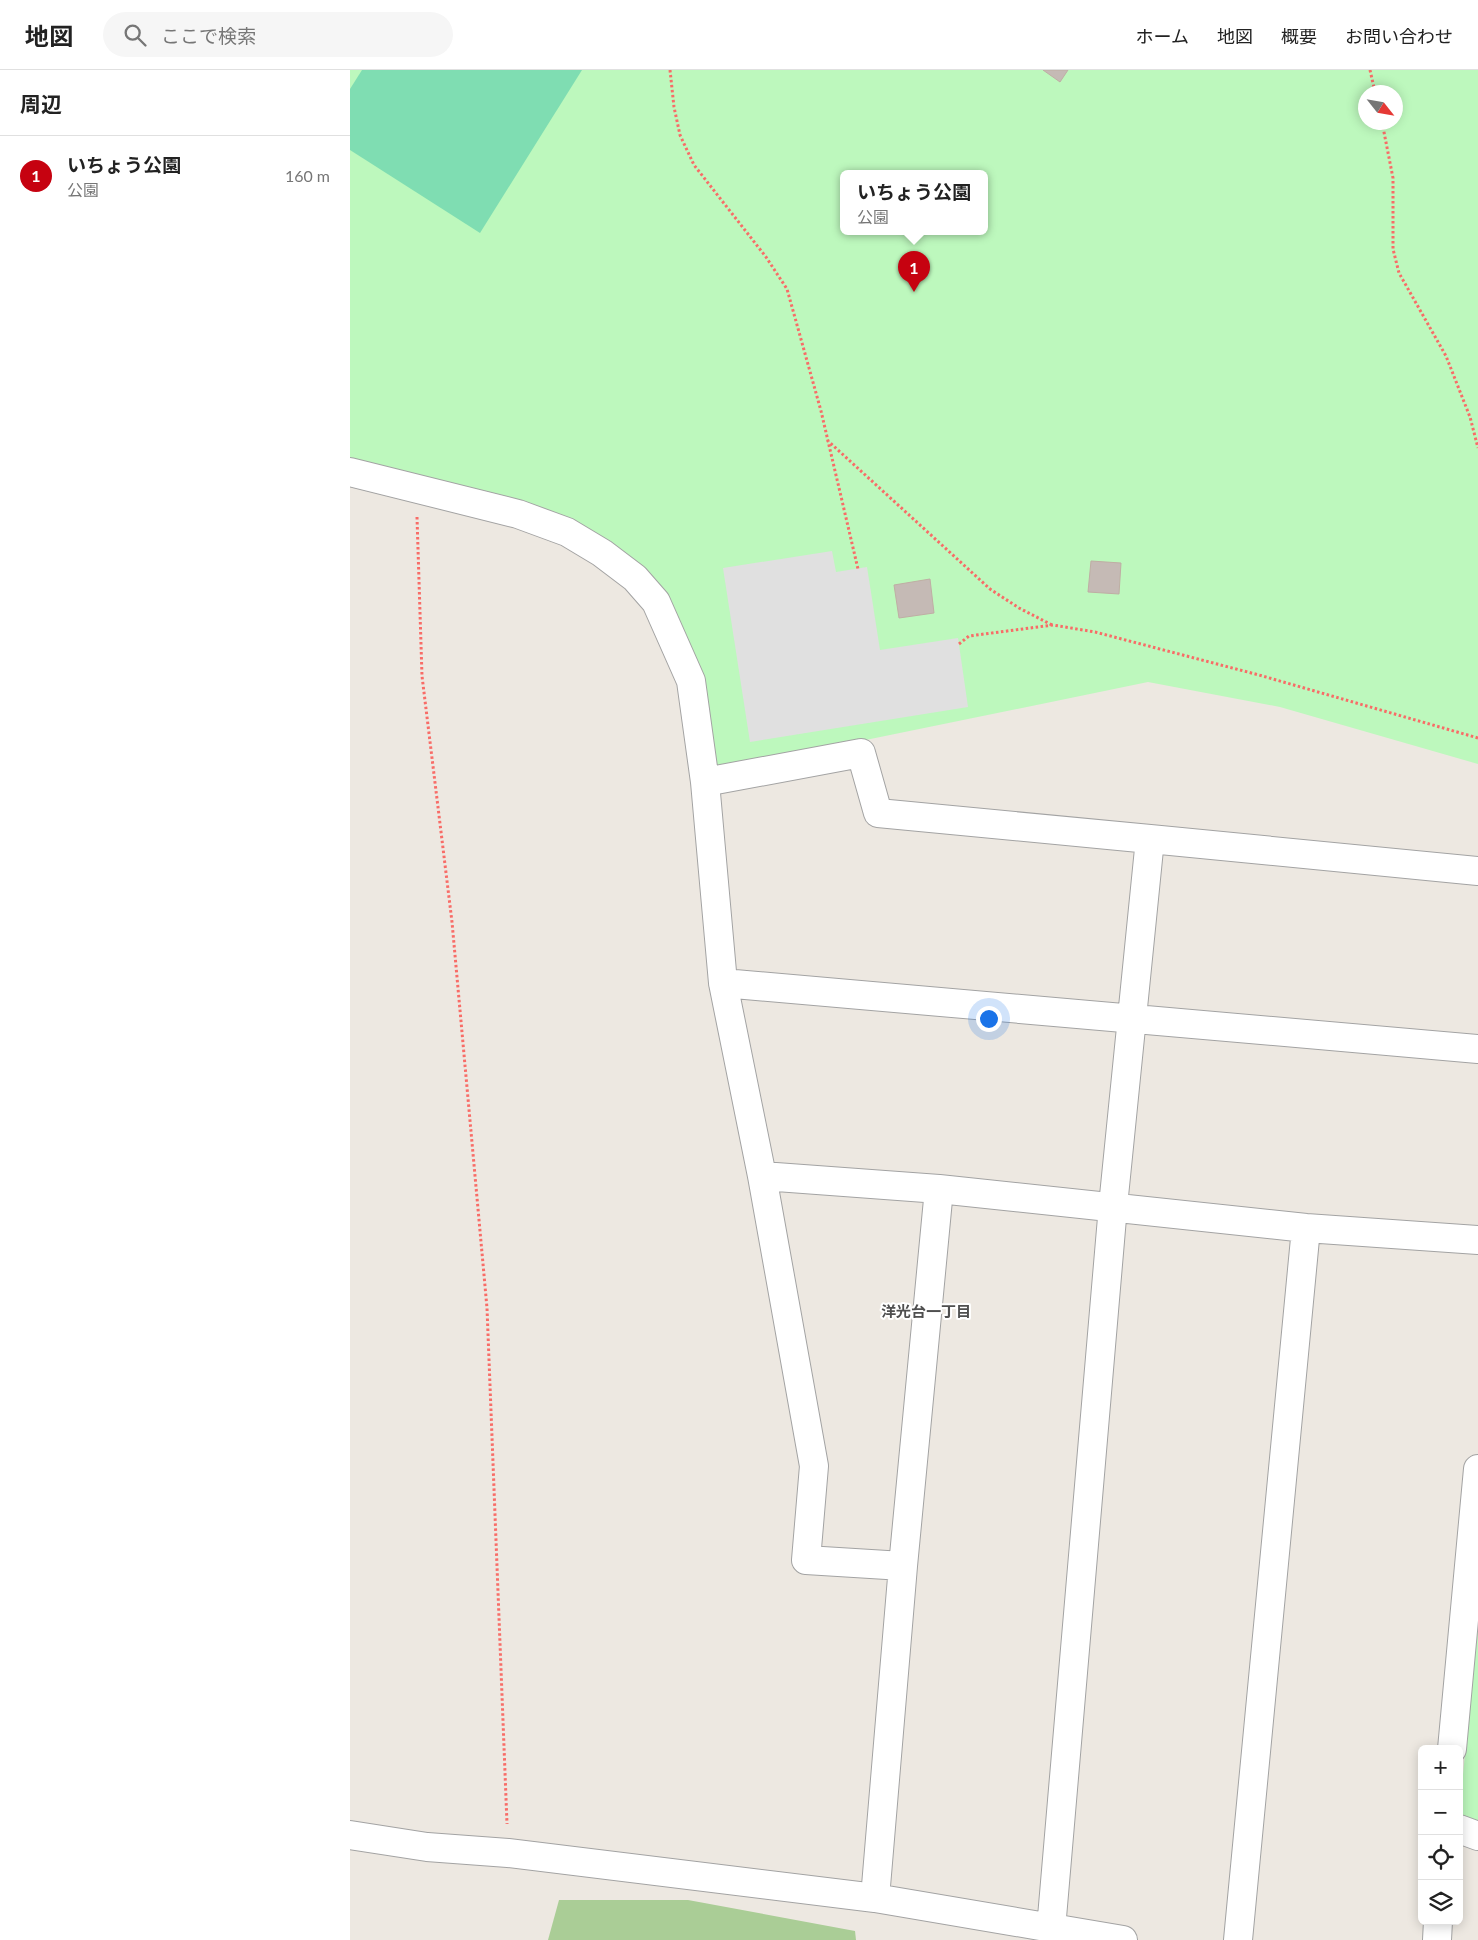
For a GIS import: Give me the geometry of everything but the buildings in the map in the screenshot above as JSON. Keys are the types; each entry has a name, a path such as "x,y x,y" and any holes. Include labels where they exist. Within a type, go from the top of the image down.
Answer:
{"street":[{"path":"350,472 416,486 518,514 566,532 602,553 635,578 656,602 691,681 705,782 723,983 762,1176 814,1466 806,1560 903,1566"},
{"path":"705,782 861,753 878,813 1478,872"},
{"path":"1051,1929 1113,1206 1150,839"},
{"path":"723,983 1478,1050"},
{"path":"762,1176 939,1189 1306,1228 1478,1240"},
{"path":"875,1898 903,1566 939,1189"},
{"path":"1238,1940 1306,1228"},
{"path":"1452,1745 1478,1469"},
{"path":"1463,1831 1478,1836"},
{"path":"350,1835 427,1847 508,1854 875,1898 1122,1940"},
{"path":"1437,1940 1438,1925"}],"path":[{"path":"670,70 674,107 680,135 694,165 766,257 787,289 820,411 858,568"},
{"path":"1370,70 1373,85"},
{"path":"1384,130 1393,178 1393,248 1399,273 1446,356 1470,417 1478,448"},
{"path":"826,439 990,590 1019,608 1053,625"},
{"path":"416,486 422,676 452,922 487,1308 508,1854"},
{"path":"959,644 969,636 1053,625 1095,632 1259,675 1478,738"}],"green space":[{"path":"350,70 1478,70 1478,764 1280,707 1148,682 720,770 710,761 697,667 663,588 632,560 350,461"},
{"path":"362,70 582,70 480,233 350,150 350,89"},
{"path":"1478,1623 1478,1826 1464,1817 1463,1814 1463,1775"},
{"path":"559,1900 688,1900 855,1931 856,1940 548,1940"}],"shaded area":[{"path":"832,551 836,572 867,567 880,650 958,638 968,707 750,742 723,568"}],"place":[{"name":"いちょう公園","path":"914,292"}],"district":[{"name":"洋光台一丁目","path":"926,1311"}]}
